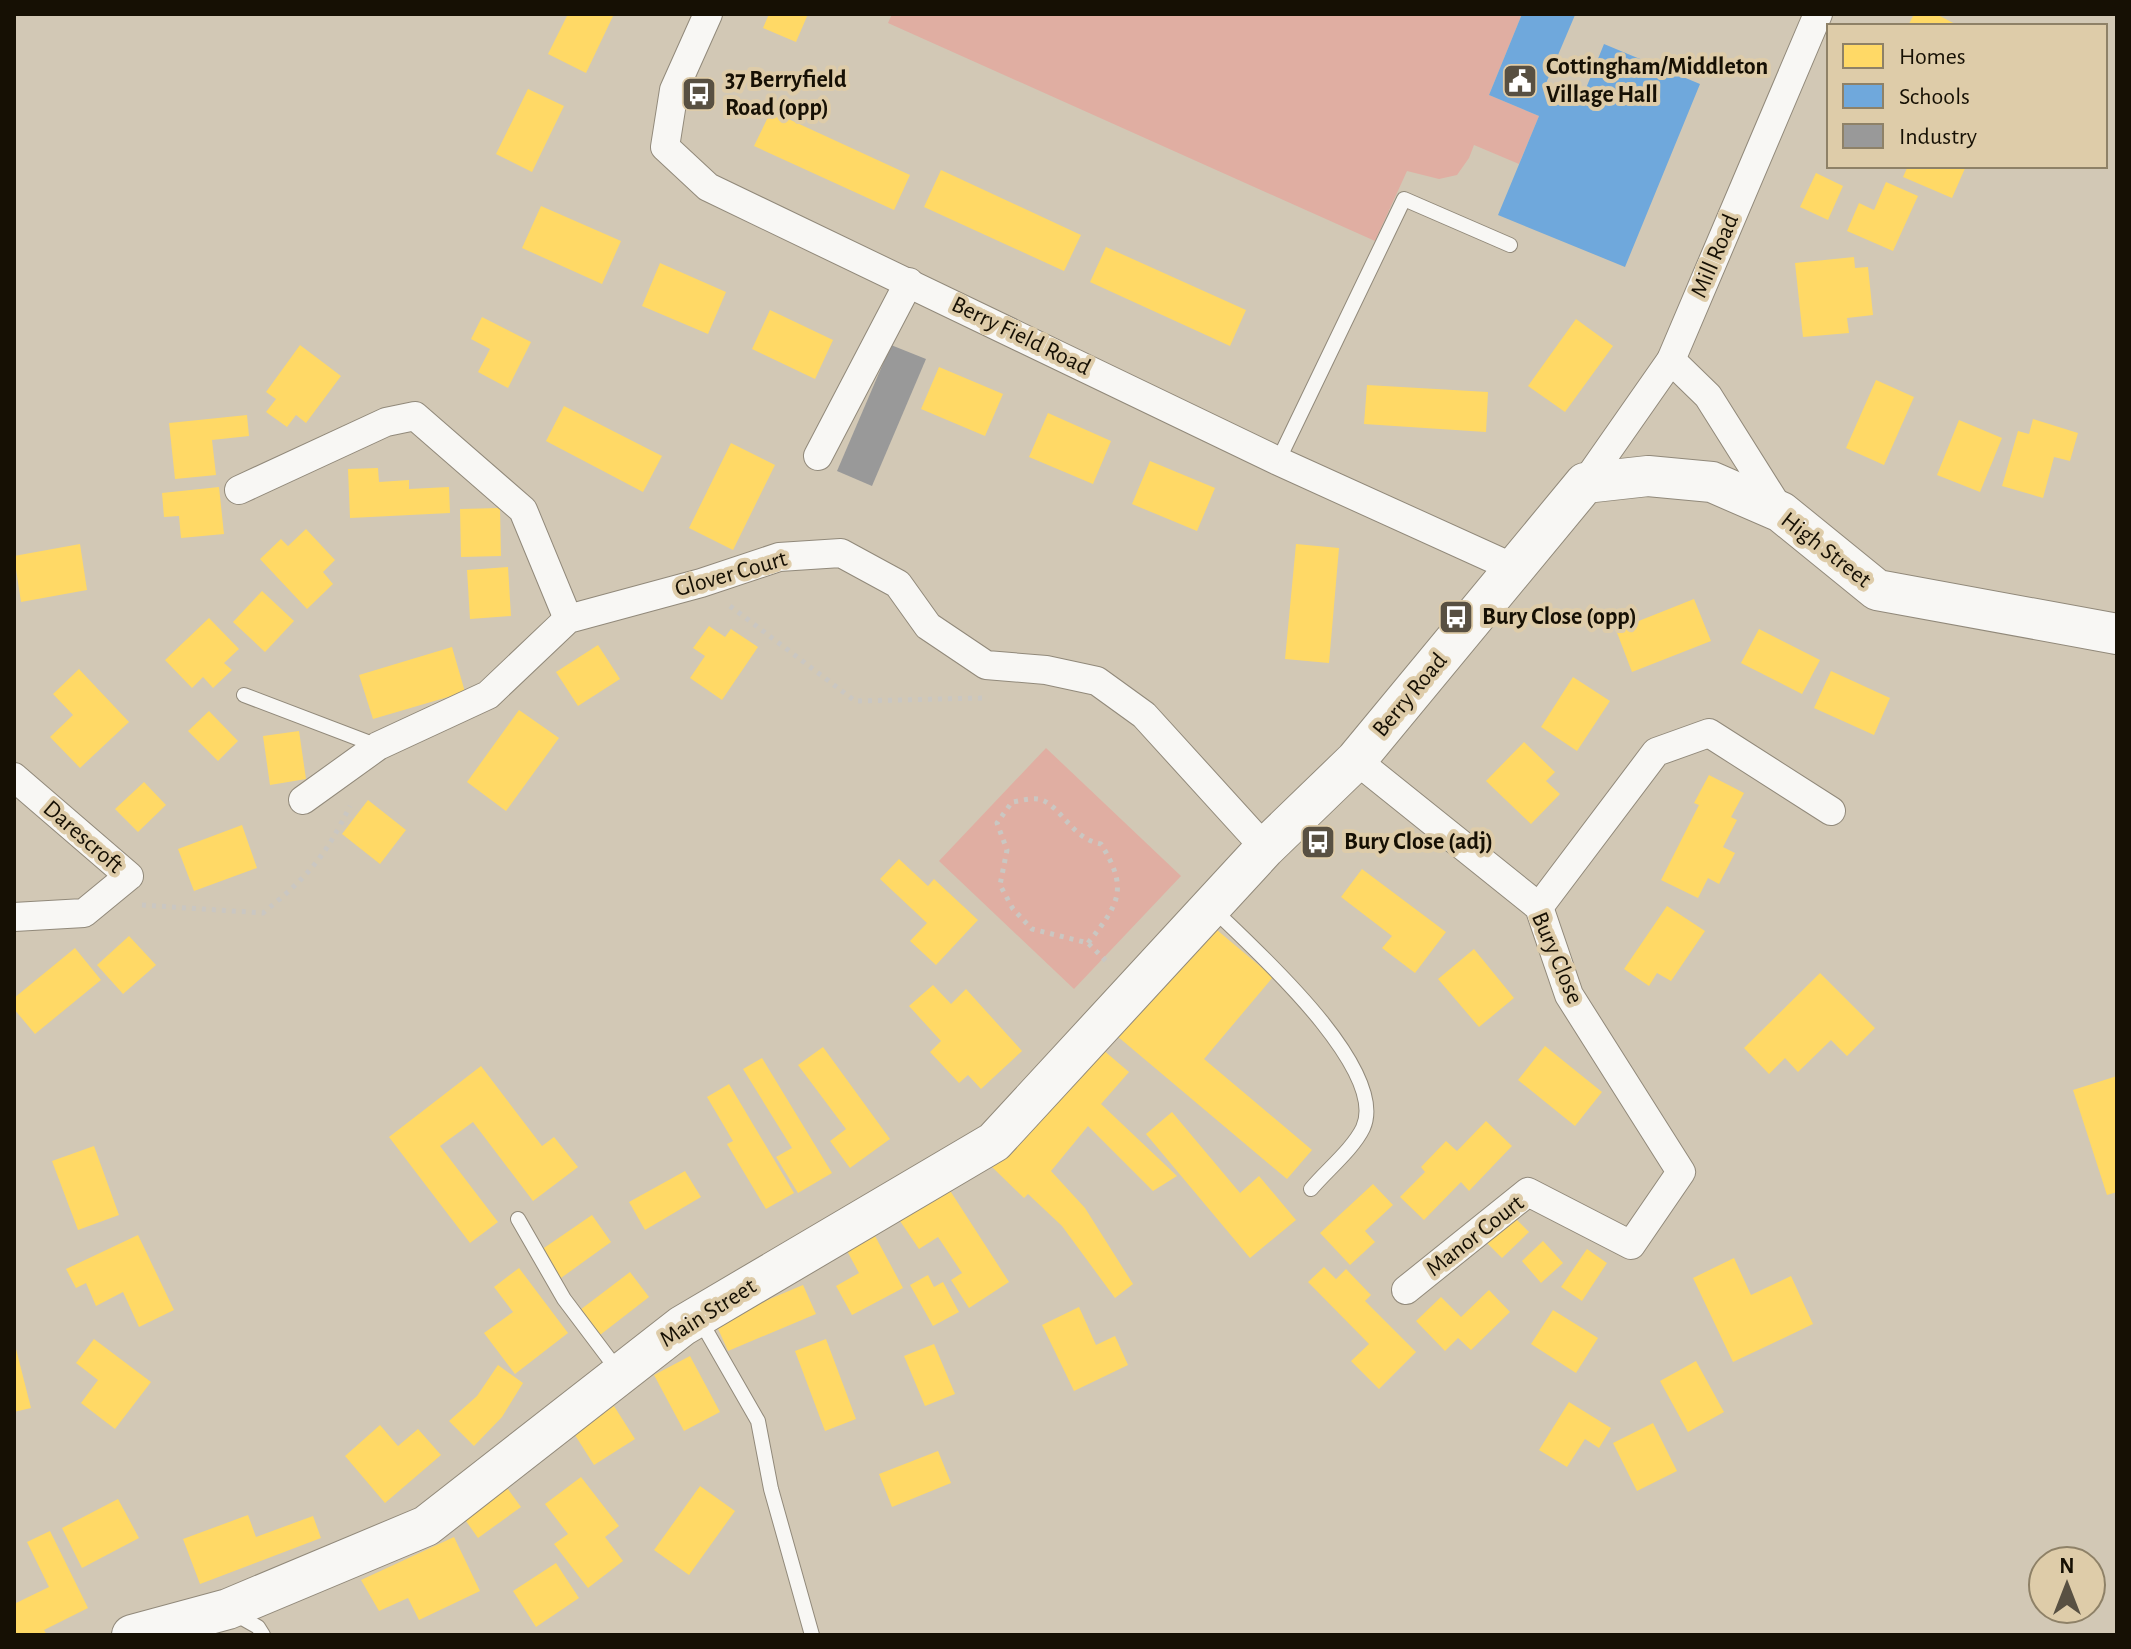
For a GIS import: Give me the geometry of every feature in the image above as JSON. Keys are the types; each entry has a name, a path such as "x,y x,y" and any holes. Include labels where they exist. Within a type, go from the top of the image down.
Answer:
{"main road":[{"name":"High Street","path":"1585,483 1648,476 1712,482 1781,512 1877,590 2117,634"},
{"name":"Berry Road","path":"1217,902 1265,848 1356,760 1585,483"},
{"name":"Main Street","path":"132,1635 228,1609 426,1526 619,1372 698,1316 994,1142 1217,902"}],"street":[{"name":"Berry Field Road","path":"708,14 674,90 665,147 708,187 1278,461 1516,569"},
{"name":"Mill Road","path":"1585,483 1671,360 1818,14"},
{"path":"818,456 909,282"},
{"path":"1671,360 1708,396 1781,512"},
{"path":"239,490 386,422 415,416 523,510 568,619"},
{"name":"Glover Court","path":"303,800 378,746 488,695 568,619 701,583 779,557 841,553 898,584 928,626 986,665 1046,670 1097,681 1144,715 1265,848"},
{"path":"1539,907 1656,752 1709,733 1831,811"},
{"name":"Bury Close","path":"1356,760 1539,907 1569,995 1681,1172 1631,1245"},
{"name":"Darescroft","path":"14,777 129,876 84,913 14,917"},
{"name":"Manor Court","path":"1406,1290 1528,1192 1631,1245"}],"lane":[{"path":"1278,461 1404,199 1510,245"},
{"path":"244,695 378,746"},
{"path":"1217,902 1304,997 1361,1082 1369,1105 1363,1129 1311,1189"},
{"path":"518,1219 564,1299 619,1372"},
{"path":"698,1316 758,1421 771,1489 812,1635"},
{"path":"228,1609 258,1627 263,1635"}],"path":[{"path":"701,583 855,701 998,698"},
{"path":"1088,943 1109,917 1120,886 1111,861 1101,844 1090,842 1068,826 1048,803 1036,798 1012,802 997,823 1007,850 1000,885 1006,897 1032,929 1088,943 1134,991"},
{"path":"97,902 263,913 307,877 334,838 353,799"}],"shaded area":[{"path":"892,14 1522,14 1489,95 1539,116 1519,164 1474,145 1457,175 1439,179 1407,171 1375,241 888,23"},
{"path":"1046,748 1181,876 1074,989 939,861"}],"building: Homes":[{"path":"568,14 614,14 586,73 548,54"},
{"path":"769,14 808,14 796,42 763,28"},
{"path":"1914,14 1936,14 1955,24 1909,24"},
{"path":"528,89 564,106 532,172 496,154"},
{"path":"771,111 910,175 894,210 754,146"},
{"path":"1907,168 1965,168 1952,198 1903,177"},
{"path":"941,170 1081,235 1064,271 924,207"},
{"path":"1816,173 1843,186 1828,220 1800,207"},
{"path":"1886,182 1918,196 1893,251 1847,231 1859,203 1874,210"},
{"path":"541,206 621,241 602,284 522,248"},
{"path":"1106,247 1246,310 1230,346 1090,282"},
{"path":"1854,257 1855,268 1868,267 1873,315 1847,318 1849,333 1803,337 1795,263"},
{"path":"660,263 726,292 708,334 642,306"},
{"path":"770,310 833,340 815,379 752,349"},
{"path":"482,317 531,342 508,388 478,372 490,349 471,339"},
{"path":"1576,319 1613,346 1565,412 1528,386"},
{"path":"300,345 341,376 306,423 296,415 287,427 266,412 276,399 266,392"},
{"path":"939,367 1003,394 985,436 921,409"},
{"path":"1876,380 1914,397 1884,465 1846,448"},
{"path":"1367,385 1488,392 1486,432 1364,424"},
{"path":"564,406 662,456 643,492 546,441"},
{"path":"1048,413 1111,441 1093,484 1029,457"},
{"path":"247,415 249,436 212,440 216,475 175,479 169,423"},
{"path":"2033,419 2078,433 2070,461 2054,457 2043,498 2002,486 2018,431 2029,434"},
{"path":"1959,420 2002,438 1980,492 1937,475"},
{"path":"731,443 775,465 733,550 689,528"},
{"path":"1150,461 1215,488 1197,531 1132,504"},
{"path":"378,468 379,482 409,480 409,489 449,487 450,513 350,518 348,469"},
{"path":"219,487 224,534 181,538 179,516 164,517 162,493"},
{"path":"500,508 501,556 461,557 460,509"},
{"path":"306,529 335,560 323,572 333,584 307,609 260,559 281,539 288,546"},
{"path":"80,544 87,590 21,602 14,556"},
{"path":"1296,544 1339,548 1329,663 1285,659"},
{"path":"508,567 511,616 470,619 467,570"},
{"path":"262,591 294,621 265,652 233,622"},
{"path":"1694,599 1711,641 1632,672 1616,630"},
{"path":"209,618 239,649 224,663 232,670 213,688 203,677 192,688 165,660"},
{"path":"709,626 725,637 731,629 758,647 722,700 690,678 705,656 693,648"},
{"path":"1759,629 1820,660 1802,694 1741,663"},
{"path":"598,645 620,679 578,706 556,672"},
{"path":"452,647 465,692 373,719 359,675"},
{"path":"79,669 129,722 80,768 50,737 73,715 53,694"},
{"path":"1831,671 1890,698 1874,735 1814,708"},
{"path":"1573,677 1610,701 1577,751 1541,727"},
{"path":"519,710 559,738 506,811 467,782"},
{"path":"209,711 238,741 218,761 188,731"},
{"path":"299,731 306,779 270,785 263,736"},
{"path":"1524,742 1555,772 1546,781 1560,794 1531,824 1486,781"},
{"path":"1709,775 1744,793 1731,817 1737,820 1723,847 1735,853 1719,884 1708,878 1698,898 1661,880 1699,805 1694,803"},
{"path":"144,782 166,805 138,832 115,809"},
{"path":"368,800 406,830 380,864 342,834"},
{"path":"242,825 257,868 194,891 178,849"},
{"path":"899,859 928,886 934,879 978,920 936,965 910,941 927,923 880,879"},
{"path":"1362,869 1446,932 1415,973 1382,948 1392,936 1341,897"},
{"path":"1667,906 1705,931 1671,981 1657,973 1649,986 1624,969"},
{"path":"1211,925 1273,977 1204,1059 1312,1150 1287,1179 1117,1036"},
{"path":"129,936 156,965 123,994 97,965"},
{"path":"75,948 101,980 35,1034 14,1009 14,998"},
{"path":"1474,949 1514,998 1479,1027 1438,979"},
{"path":"1820,973 1875,1028 1847,1056 1831,1040 1798,1072 1785,1058 1769,1074 1744,1048"},
{"path":"933,985 951,1004 966,989 1022,1051 981,1089 968,1075 959,1083 930,1052 941,1041 909,1006"},
{"path":"1545,1046 1602,1092 1575,1126 1518,1080"},
{"path":"823,1047 890,1139 850,1168 830,1141 846,1129 798,1065"},
{"path":"1102,1049 1129,1072 1101,1104 1177,1176 1153,1191 1088,1126 1051,1171 1085,1208 1133,1284 1115,1298 1062,1226 1028,1194 1024,1198 991,1166"},
{"path":"762,1058 832,1173 798,1193 776,1157 792,1148 743,1069"},
{"path":"481,1066 542,1146 554,1137 578,1167 533,1201 473,1122 440,1146 498,1222 470,1243 389,1137"},
{"path":"2117,1076 2117,1192 2107,1195 2073,1090"},
{"path":"729,1084 794,1193 766,1209 727,1144 733,1141 707,1097"},
{"path":"1172,1112 1240,1193 1259,1176 1296,1220 1250,1258 1146,1134"},
{"path":"1486,1121 1512,1146 1469,1191 1461,1182 1424,1220 1400,1197 1425,1172 1421,1167 1446,1141 1457,1151"},
{"path":"94,1146 119,1215 78,1230 52,1161"},
{"path":"685,1171 701,1197 645,1230 629,1202"},
{"path":"1373,1184 1393,1205 1365,1231 1375,1242 1350,1265 1320,1233"},
{"path":"949,1189 1009,1282 969,1308 951,1280 962,1273 938,1237 919,1249 900,1221"},
{"path":"1509,1212 1529,1232 1502,1258 1482,1238"},
{"path":"592,1215 611,1242 561,1278 541,1250"},
{"path":"874,1234 903,1288 852,1315 836,1286 859,1273 846,1249"},
{"path":"138,1235 174,1310 139,1327 123,1292 96,1306 86,1283 76,1288 66,1269"},
{"path":"1543,1241 1563,1263 1541,1283 1522,1261"},
{"path":"1587,1249 1607,1263 1582,1301 1561,1287"},
{"path":"1734,1258 1751,1295 1791,1276 1813,1324 1733,1362 1693,1278"},
{"path":"1324,1267 1336,1279 1346,1269 1371,1295 1365,1301 1416,1352 1379,1389 1351,1361 1369,1344 1308,1282"},
{"path":"519,1268 568,1333 515,1374 484,1333 513,1312 494,1287"},
{"path":"630,1272 649,1297 600,1335 580,1310"},
{"path":"928,1275 934,1287 943,1282 959,1312 933,1326 910,1285"},
{"path":"803,1285 816,1314 728,1351 715,1322"},
{"path":"1489,1290 1510,1312 1471,1350 1458,1338 1445,1351 1416,1321 1441,1297 1461,1317"},
{"path":"1079,1307 1096,1345 1115,1336 1128,1365 1074,1391 1042,1325"},
{"path":"1553,1310 1598,1338 1576,1373 1531,1344"},
{"path":"94,1339 151,1382 115,1429 81,1403 98,1380 76,1363"},
{"path":"826,1339 856,1419 825,1431 795,1351"},
{"path":"14,1341 31,1408 14,1412"},
{"path":"934,1344 955,1394 925,1406 904,1356"},
{"path":"690,1356 720,1412 684,1431 654,1375"},
{"path":"1696,1361 1724,1412 1688,1432 1660,1381"},
{"path":"498,1365 523,1383 502,1417 474,1446 449,1421 477,1396"},
{"path":"1569,1402 1611,1428 1599,1448 1585,1439 1567,1467 1539,1450"},
{"path":"614,1406 635,1439 594,1465 573,1432"},
{"path":"1653,1423 1677,1471 1637,1491 1613,1443"},
{"path":"380,1425 398,1446 418,1429 441,1455 385,1503 345,1456"},
{"path":"938,1451 951,1483 892,1507 879,1474"},
{"path":"581,1477 619,1526 605,1537 623,1561 588,1588 554,1544 568,1534 545,1504"},
{"path":"502,1481 521,1507 478,1538 459,1511"},
{"path":"700,1486 735,1511 689,1575 654,1550"},
{"path":"118,1499 139,1538 82,1568 62,1528"},
{"path":"248,1515 256,1537 313,1516 321,1538 200,1584 183,1539"},
{"path":"50,1531 88,1608 44,1630 47,1635 14,1635 14,1604 49,1587 27,1542"},
{"path":"454,1537 480,1591 419,1620 408,1598 379,1611 361,1580"},
{"path":"556,1563 579,1598 536,1627 513,1591"}],"building: Schools":[{"path":"1522,14 1575,15 1544,88 1580,103 1604,44 1700,84 1625,267 1498,215 1539,116 1489,95"}],"building: Industry":[{"path":"891,345 926,359 872,486 837,471"}],"place":[{"name":"Cottingham/Middleton Village Hall","path":"1520,81"},
{"name":"37 Berryfield Road (opp)","path":"699,94"},
{"name":"Bury Close (opp)","path":"1456,617"},
{"name":"Bury Close (adj)","path":"1318,842"}]}
